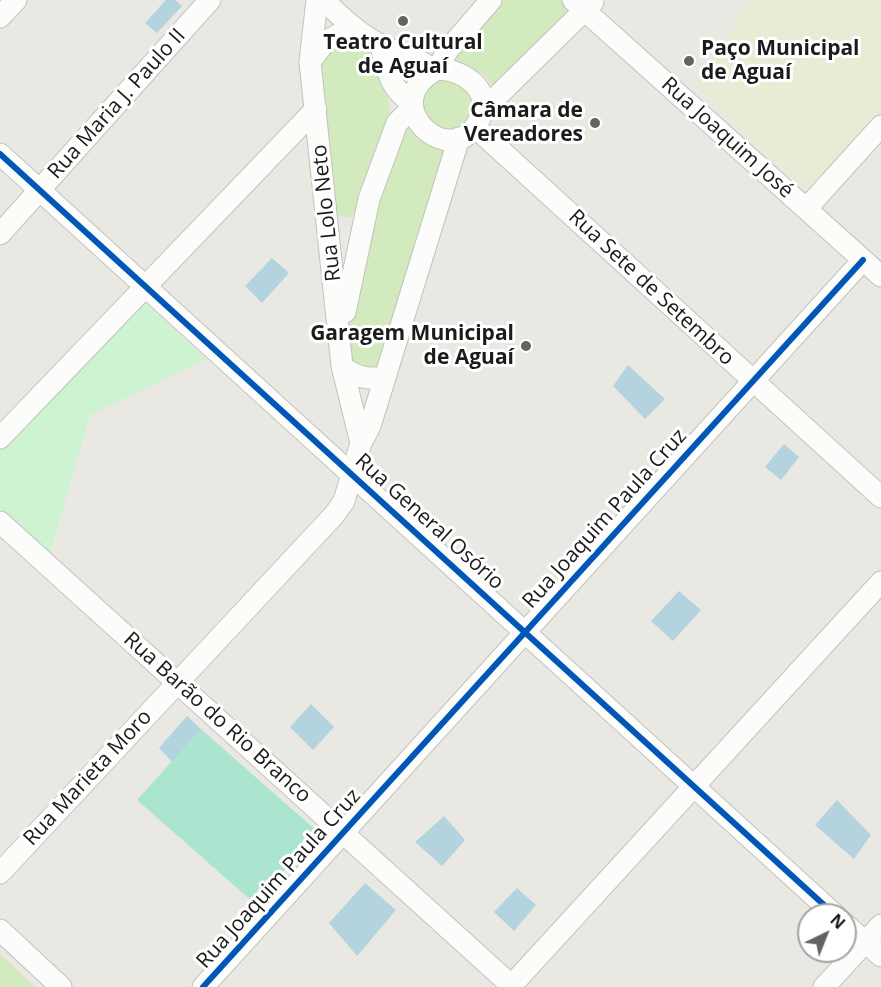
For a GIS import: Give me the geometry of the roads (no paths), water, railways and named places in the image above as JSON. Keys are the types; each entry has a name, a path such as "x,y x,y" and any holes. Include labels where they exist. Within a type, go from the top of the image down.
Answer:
{"street":[{"path":"0,17 16,0"},
{"name":"Rua Maria J. Paulo II","path":"0,234 210,0"},
{"name":"Rua Lolo Neto","path":"317,0 310,62 341,332 342,366 358,434"},
{"path":"323,0 352,27 381,46 416,58 436,70 462,74 474,82 481,96 472,126"},
{"path":"341,332 369,199 397,123 412,105 419,84 436,70 447,51 491,0"},
{"path":"381,46 388,77 399,95 412,105 416,120 426,133 443,140 472,126 584,4"},
{"name":"Rua Joaquim José","path":"584,4 881,276"},
{"path":"310,62 325,42 352,27"},
{"path":"0,438 316,109"},
{"name":"Rua Marieta Moro","path":"0,873 335,514 344,501 352,475 358,434 370,426 384,377 472,126"},
{"name":"Rua Sete de Setembro","path":"472,126 881,497"},
{"path":"806,209 881,126"},
{"name":"Rua General Osório","path":"0,154 823,903"},
{"name":"Rua Joaquim Paula Cruz","path":"203,987 863,260"},
{"path":"342,366 352,374 370,379 384,377"},
{"name":"Rua Barão do Rio Branco","path":"2,526 512,986"},
{"path":"512,986 881,582"},
{"path":"824,987 881,925"},
{"path":"0,930 61,987"},
{"path":"857,935 881,956"}],"water":[{"path":"166,0 175,0 182,6 157,33 145,23"},
{"path":"272,258 289,273 262,303 245,286"},
{"path":"628,365 665,399 645,419 613,386"},
{"path":"784,444 799,457 781,480 765,467"},
{"path":"679,591 701,610 673,641 651,621"},
{"path":"311,704 334,727 313,750 290,727"},
{"path":"187,716 201,729 172,762 159,748"},
{"path":"837,800 871,835 854,859 815,825"},
{"path":"444,816 465,840 442,866 415,842"},
{"path":"365,883 396,910 357,956 329,923"},
{"path":"517,888 536,905 514,931 494,912"}],"place":[{"name":"Teatro Cultural de Aguaí","path":"403,21"},
{"name":"Paço Municipal de Aguaí","path":"689,61"},
{"name":"Câmara de Vereadores","path":"595,123"},
{"name":"Garagem Municipal de Aguaí","path":"526,346"}]}
